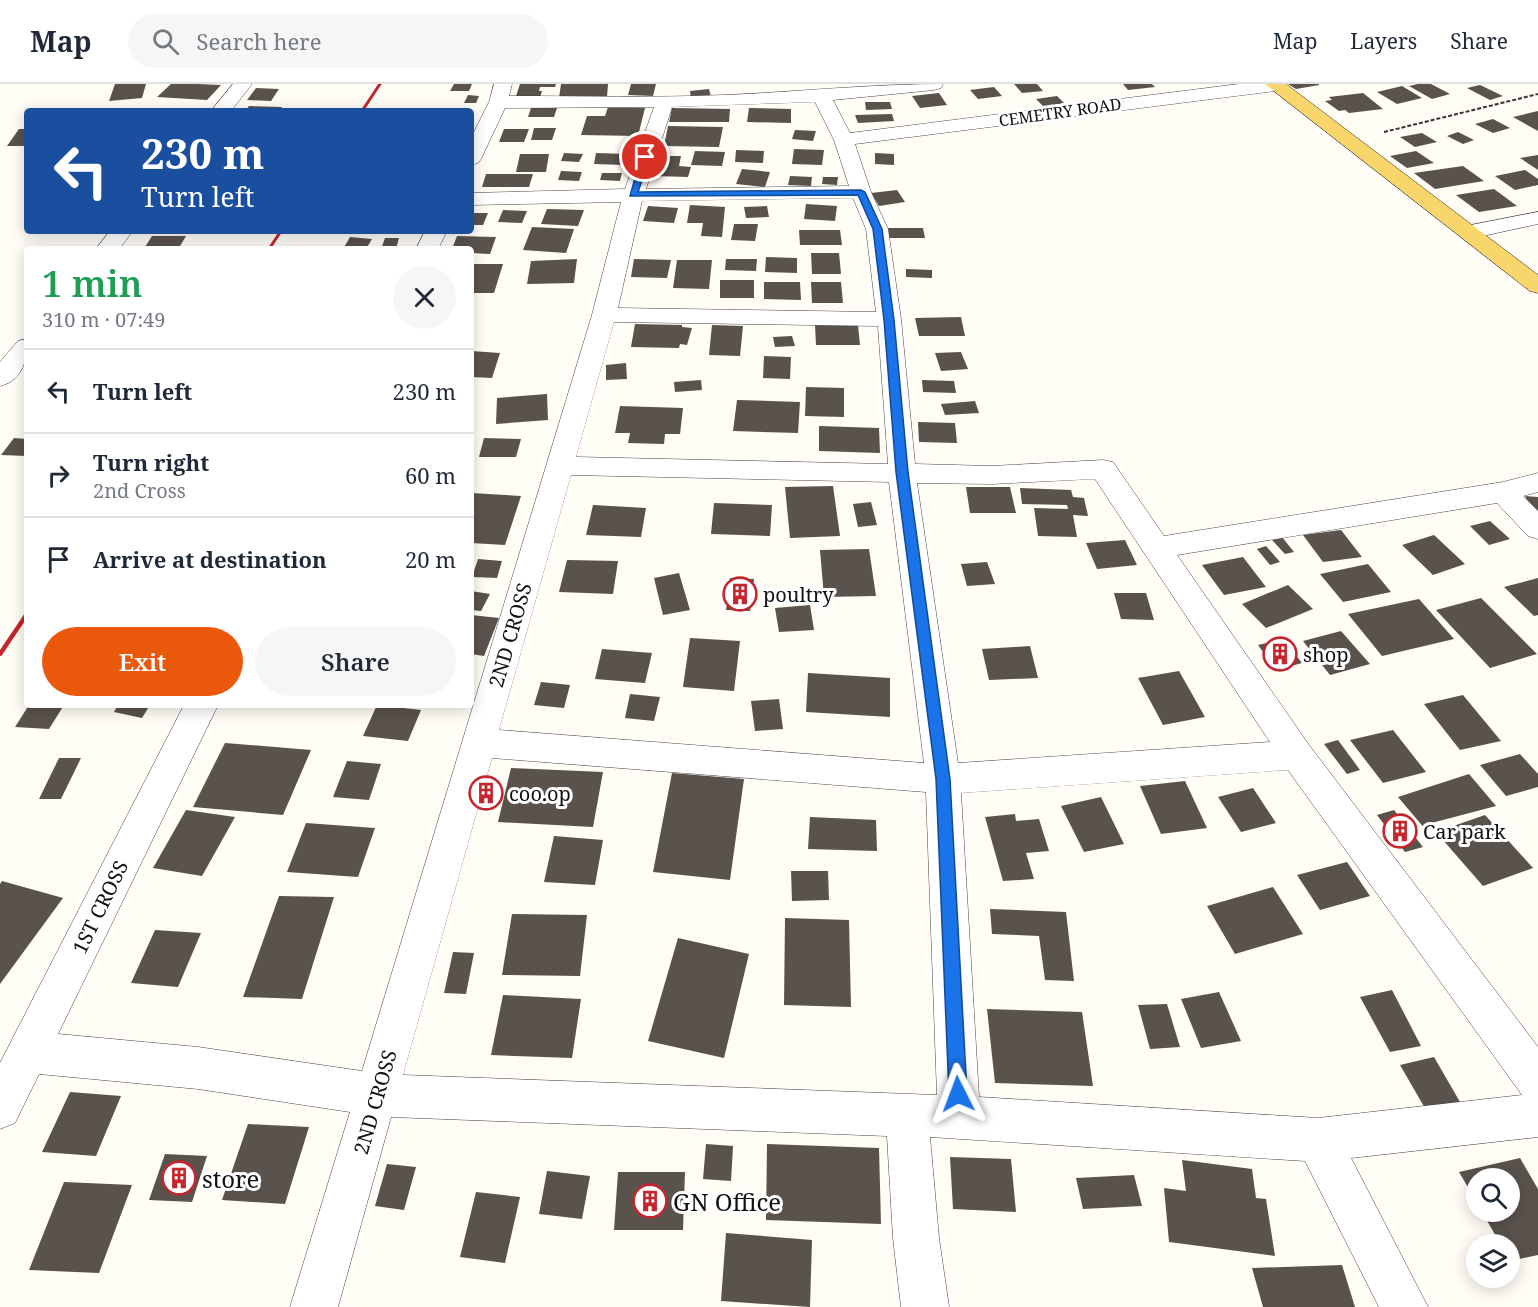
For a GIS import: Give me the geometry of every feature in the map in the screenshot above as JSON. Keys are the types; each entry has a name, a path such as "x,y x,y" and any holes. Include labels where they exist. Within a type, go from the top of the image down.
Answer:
{"main road":[{"path":"1275,84 1538,286"}],"street":[{"path":"223,108 243,84"},
{"path":"474,152 501,93 665,101 717,93 821,96 888,87 934,84"},
{"name":"CEMETRY ROAD","path":"844,140 1275,84"},
{"path":"888,87 923,130"},
{"path":"1065,92 1080,108"},
{"path":"821,96 844,140 861,192 877,229 889,320 902,472 943,779 959,1117"},
{"name":"2ND CROSS","path":"314,1307 604,315 633,195 665,101"},
{"path":"474,199 861,192"},
{"path":"1468,232 1538,218"},
{"path":"110,246 120,234"},
{"path":"604,315 889,320"},
{"path":"0,378 24,349"},
{"path":"558,466 992,475 1103,469 1297,755 1538,1082"},
{"path":"1156,548 1503,492 1538,482"},
{"path":"1503,492 1538,529"},
{"name":"1ST CROSS","path":"0,1108 200,708"},
{"path":"479,743 943,779 1297,755"},
{"path":"28,1052 198,1068 377,1095 907,1114 1318,1140 1538,1115"},
{"path":"907,1114 916,1238 925,1307"},
{"path":"1318,1140 1404,1307"}],"path":[{"path":"1344,136 1379,133 1538,94"}],"building":[{"path":"115,84 146,84 142,98 109,101"},
{"path":"171,84 221,85 207,100 157,97"},
{"path":"454,84 472,84 469,91 450,91"},
{"path":"520,84 556,84 555,87 540,87 539,91 542,91 540,98 515,99"},
{"path":"561,84 608,84 607,97 559,98"},
{"path":"631,84 656,84 653,96 628,95"},
{"path":"1014,84 1037,84 1043,91 1022,93"},
{"path":"1123,84 1152,84 1155,87 1128,90"},
{"path":"1288,84 1319,84 1319,85 1296,89"},
{"path":"1431,84 1450,94 1432,99 1409,86"},
{"path":"1480,85 1503,96 1490,100 1467,88"},
{"path":"1402,86 1422,98 1397,104 1377,92"},
{"path":"994,87 1002,96 978,99 970,90"},
{"path":"256,88 279,89 271,101 247,100"},
{"path":"709,89 711,97 691,99 690,91"},
{"path":"939,93 947,105 920,108 912,96"},
{"path":"1363,93 1383,109 1349,113 1345,110 1339,111 1325,101 1332,100 1329,97"},
{"path":"468,95 479,96 476,103 464,103"},
{"path":"1057,96 1065,104 1044,107 1036,99"},
{"path":"865,102 890,102 892,109 866,110"},
{"path":"249,106 282,107 281,108 247,108"},
{"path":"608,107 645,108 638,136 581,135 587,116 605,116"},
{"path":"531,108 557,108 554,117 528,117"},
{"path":"672,108 730,109 729,122 669,122"},
{"path":"749,108 791,109 791,123 747,122"},
{"path":"1538,111 1538,131 1513,117"},
{"path":"892,114 894,121 858,123 855,115"},
{"path":"1493,119 1510,128 1493,133 1475,124"},
{"path":"668,126 723,127 719,147 664,146"},
{"path":"534,128 556,128 552,140 531,140"},
{"path":"19,129 24,129 24,146 7,146"},
{"path":"504,129 529,129 524,142 499,142"},
{"path":"795,130 816,131 813,141 792,139"},
{"path":"1458,132 1474,140 1463,144 1447,136"},
{"path":"1422,133 1437,142 1415,147 1400,137"},
{"path":"794,149 824,150 822,165 792,164"},
{"path":"736,150 764,151 763,163 735,162"},
{"path":"695,151 725,152 722,166 691,165"},
{"path":"1416,151 1434,163 1407,168 1390,156"},
{"path":"564,153 583,154 579,162 561,161"},
{"path":"596,153 627,154 624,165 594,164"},
{"path":"875,153 894,154 894,165 875,164"},
{"path":"520,154 549,154 546,172 516,172"},
{"path":"1538,155 1538,170 1520,158"},
{"path":"660,156 681,156 679,166 691,167 688,177 654,176"},
{"path":"1463,166 1484,181 1435,189 1414,173"},
{"path":"742,169 770,172 765,187 736,184"},
{"path":"1525,170 1538,179 1538,185 1515,190 1495,176"},
{"path":"561,171 582,172 579,181 558,180"},
{"path":"602,173 622,173 620,181 600,180"},
{"path":"486,174 533,174 529,187 482,187"},
{"path":"790,176 812,177 811,186 788,185"},
{"path":"823,177 838,177 837,185 822,184"},
{"path":"1494,189 1517,206 1479,212 1456,195"},
{"path":"897,190 905,202 879,206 871,193"},
{"path":"806,204 837,206 835,221 804,219"},
{"path":"690,205 725,207 722,237 701,236 703,223 687,223"},
{"path":"648,206 678,208 674,223 643,221"},
{"path":"767,206 769,217 746,218 744,207"},
{"path":"547,209 584,210 578,226 541,224"},
{"path":"503,210 527,211 522,223 498,222"},
{"path":"474,213 488,213 483,225 474,225"},
{"path":"734,224 758,224 755,241 731,240"},
{"path":"532,227 574,229 566,253 523,250"},
{"path":"888,228 923,228 925,238 889,238"},
{"path":"799,230 840,230 842,245 800,245"},
{"path":"152,236 186,236 180,246 146,246"},
{"path":"457,236 496,237 490,254 474,253 474,246 453,246"},
{"path":"350,237 372,239 368,246 345,246"},
{"path":"385,238 399,238 397,246 382,246"},
{"path":"811,253 839,253 841,274 812,274"},
{"path":"766,257 797,258 797,273 765,272"},
{"path":"577,259 574,283 527,284 531,261"},
{"path":"634,259 671,260 667,278 631,277"},
{"path":"726,259 757,259 756,271 725,270"},
{"path":"677,260 712,260 709,289 673,288"},
{"path":"474,264 503,264 494,293 474,293"},
{"path":"906,269 932,270 932,278 906,277"},
{"path":"720,280 754,280 754,298 720,298"},
{"path":"764,282 800,282 801,300 764,299"},
{"path":"811,282 841,282 843,303 812,303"},
{"path":"961,317 965,336 919,336 915,318"},
{"path":"635,324 682,325 682,327 692,328 687,345 680,344 679,348 631,347"},
{"path":"712,325 743,326 740,356 709,355"},
{"path":"815,325 858,325 860,345 816,345"},
{"path":"792,336 795,346 775,347 773,337"},
{"path":"474,351 500,353 492,378 474,377"},
{"path":"961,352 968,369 941,371 935,353"},
{"path":"764,356 791,357 790,379 763,378"},
{"path":"626,363 627,379 606,380 606,365"},
{"path":"701,380 702,390 675,392 674,382"},
{"path":"922,380 954,381 956,393 923,392"},
{"path":"806,387 844,388 844,417 805,416"},
{"path":"547,394 548,420 496,424 497,398"},
{"path":"737,400 800,402 798,433 733,431"},
{"path":"975,401 979,413 945,415 941,404"},
{"path":"620,406 683,408 680,434 665,434 664,444 628,443 630,433 615,433"},
{"path":"918,422 955,423 957,443 919,442"},
{"path":"819,426 879,428 880,453 819,451"},
{"path":"14,438 24,439 24,456 1,455"},
{"path":"484,438 521,439 516,457 479,457"},
{"path":"833,486 840,536 790,538 785,487"},
{"path":"966,487 1010,487 1016,513 970,513"},
{"path":"1020,488 1071,490 1073,497 1084,498 1088,516 1073,515 1077,537 1038,536 1034,508 1068,509 1067,505 1022,504"},
{"path":"474,493 521,496 505,545 474,543"},
{"path":"1525,496 1538,497 1538,522"},
{"path":"871,502 877,525 858,527 853,504"},
{"path":"714,503 772,505 770,536 711,534"},
{"path":"593,505 646,508 641,537 586,535"},
{"path":"1490,521 1510,539 1489,545 1470,526"},
{"path":"1341,530 1362,557 1323,562 1303,535"},
{"path":"1434,535 1465,564 1433,575 1402,545"},
{"path":"1282,537 1294,552 1285,554 1272,540"},
{"path":"1125,540 1137,565 1097,569 1086,543"},
{"path":"1266,546 1280,562 1270,565 1257,549"},
{"path":"869,549 876,596 824,597 820,550"},
{"path":"1243,557 1266,587 1224,595 1202,565"},
{"path":"478,559 502,561 497,578 474,577"},
{"path":"567,560 618,561 613,594 559,592"},
{"path":"987,562 995,584 967,586 961,564"},
{"path":"1368,564 1391,592 1343,602 1320,574"},
{"path":"679,573 690,610 663,615 654,578"},
{"name":"poultry","path":"730,578 754,579 750,611 726,610"},
{"path":"1538,578 1538,615 1534,616 1504,587"},
{"path":"1288,585 1313,609 1266,628 1242,604"},
{"path":"474,591 490,594 481,611 474,610"},
{"path":"1114,593 1146,593 1154,620 1121,619"},
{"path":"1481,598 1537,654 1490,668 1436,610"},
{"path":"1419,599 1454,639 1382,656 1348,614"},
{"path":"810,605 814,630 779,632 775,608"},
{"path":"474,615 499,618 484,656 474,654"},
{"path":"1341,631 1370,664 1330,675 1303,641"},
{"path":"690,638 740,641 734,691 683,687"},
{"name":"shop","path":"1283,639 1302,663 1276,670 1258,645"},
{"path":"1030,646 1038,678 989,680 982,649"},
{"path":"602,649 652,653 645,683 595,679"},
{"path":"1179,671 1205,717 1163,725 1138,678"},
{"path":"808,673 890,678 890,717 806,712"},
{"path":"541,682 570,685 564,708 534,705"},
{"path":"630,694 660,697 654,721 625,718"},
{"path":"1463,695 1501,741 1460,750 1424,704"},
{"path":"779,699 783,729 755,731 751,701"},
{"path":"27,708 62,708 49,729 15,727"},
{"path":"116,708 148,708 142,718 114,712"},
{"path":"376,708 421,710 408,741 363,736"},
{"path":"1393,730 1426,772 1383,783 1350,740"},
{"path":"1338,740 1360,770 1347,774 1324,744"},
{"path":"225,743 311,750 283,815 193,807"},
{"path":"1520,754 1538,774 1538,787 1506,796 1480,765"},
{"path":"59,758 81,758 61,799 39,799"},
{"path":"347,761 381,764 369,800 333,797"},
{"path":"511,768 603,772 593,827 498,822"},
{"path":"672,773 744,779 730,880 653,872"},
{"path":"1469,774 1496,806 1424,825 1425,829 1398,797"},
{"name":"coo.op","path":"478,780 500,782 494,804 472,803"},
{"path":"1185,781 1207,828 1161,834 1140,786"},
{"path":"1253,788 1276,823 1241,832 1218,797"},
{"path":"1101,797 1124,844 1084,852 1061,806"},
{"path":"186,810 235,817 202,876 153,868"},
{"name":"Car park","path":"1394,810 1423,847 1405,852 1377,815"},
{"path":"1015,814 1016,821 1039,819 1049,851 1026,853 1034,879 1003,881 985,817"},
{"path":"1485,815 1533,868 1483,886 1436,832"},
{"path":"810,817 876,820 877,851 808,849"},
{"path":"306,823 375,828 358,877 287,872"},
{"path":"554,836 603,840 595,885 544,882"},
{"path":"1347,862 1370,896 1320,910 1297,875"},
{"path":"791,871 828,871 829,900 792,901"},
{"path":"2,881 63,898 0,984 0,884"},
{"path":"1273,887 1303,934 1235,954 1207,906"},
{"path":"279,896 334,897 302,999 243,997"},
{"path":"990,909 1066,912 1074,981 1045,980 1039,936 992,934"},
{"path":"512,914 587,915 580,976 502,975"},
{"path":"785,918 849,920 851,1007 784,1005"},
{"path":"155,930 201,933 178,987 131,983"},
{"path":"678,938 749,954 724,1058 648,1041"},
{"path":"453,952 474,953 466,994 444,993"},
{"path":"1392,990 1421,1046 1390,1052 1360,997"},
{"path":"1219,992 1241,1041 1201,1048 1181,999"},
{"path":"503,995 581,999 572,1058 491,1055"},
{"path":"1167,1004 1180,1047 1150,1049 1138,1005"},
{"path":"987,1009 1082,1012 1093,1086 995,1083"},
{"path":"1434,1057 1460,1102 1426,1110 1400,1065"},
{"path":"70,1092 121,1096 96,1156 42,1152"},
{"path":"248,1124 309,1127 285,1204 222,1200"},
{"path":"706,1144 733,1146 731,1181 703,1179"},
{"path":"767,1144 879,1148 881,1224 766,1220"},
{"name":"store","path":"165,1154 207,1156 192,1202 149,1200"},
{"path":"950,1157 1011,1159 1016,1212 953,1209"},
{"path":"1520,1158 1538,1189 1538,1255 1520,1259 1520,1234 1495,1234 1488,1222 1520,1222 1520,1168 1476,1168"},
{"path":"1182,1160 1252,1169 1256,1198 1266,1199 1275,1256 1169,1242 1164,1188 1186,1191"},
{"path":"387,1164 416,1167 404,1210 375,1206"},
{"path":"1466,1170 1466,1184 1459,1172"},
{"path":"547,1171 590,1176 582,1219 539,1214"},
{"name":"GN Office","path":"618,1172 685,1172 683,1230 614,1230"},
{"path":"1134,1175 1142,1206 1083,1209 1076,1178"},
{"path":"64,1182 132,1185 99,1273 29,1270"},
{"path":"476,1192 520,1197 505,1263 460,1257"},
{"path":"726,1233 812,1240 810,1307 721,1301"},
{"path":"1342,1265 1355,1307 1263,1307 1252,1268"}],"railway":[{"path":"364,108 380,84"},
{"path":"271,246 279,234"},
{"path":"0,654 24,618"}],"place":[{"name":"poultry","path":"740,594"},
{"name":"shop","path":"1280,654"},
{"name":"coo.op","path":"486,793"},
{"name":"Car park","path":"1400,831"},
{"name":"store","path":"179,1178"},
{"name":"GN Office","path":"650,1201"}],"route":[{"path":"645,157 633,195 861,192 877,229 889,320 902,472 943,779 958,1094"}]}
